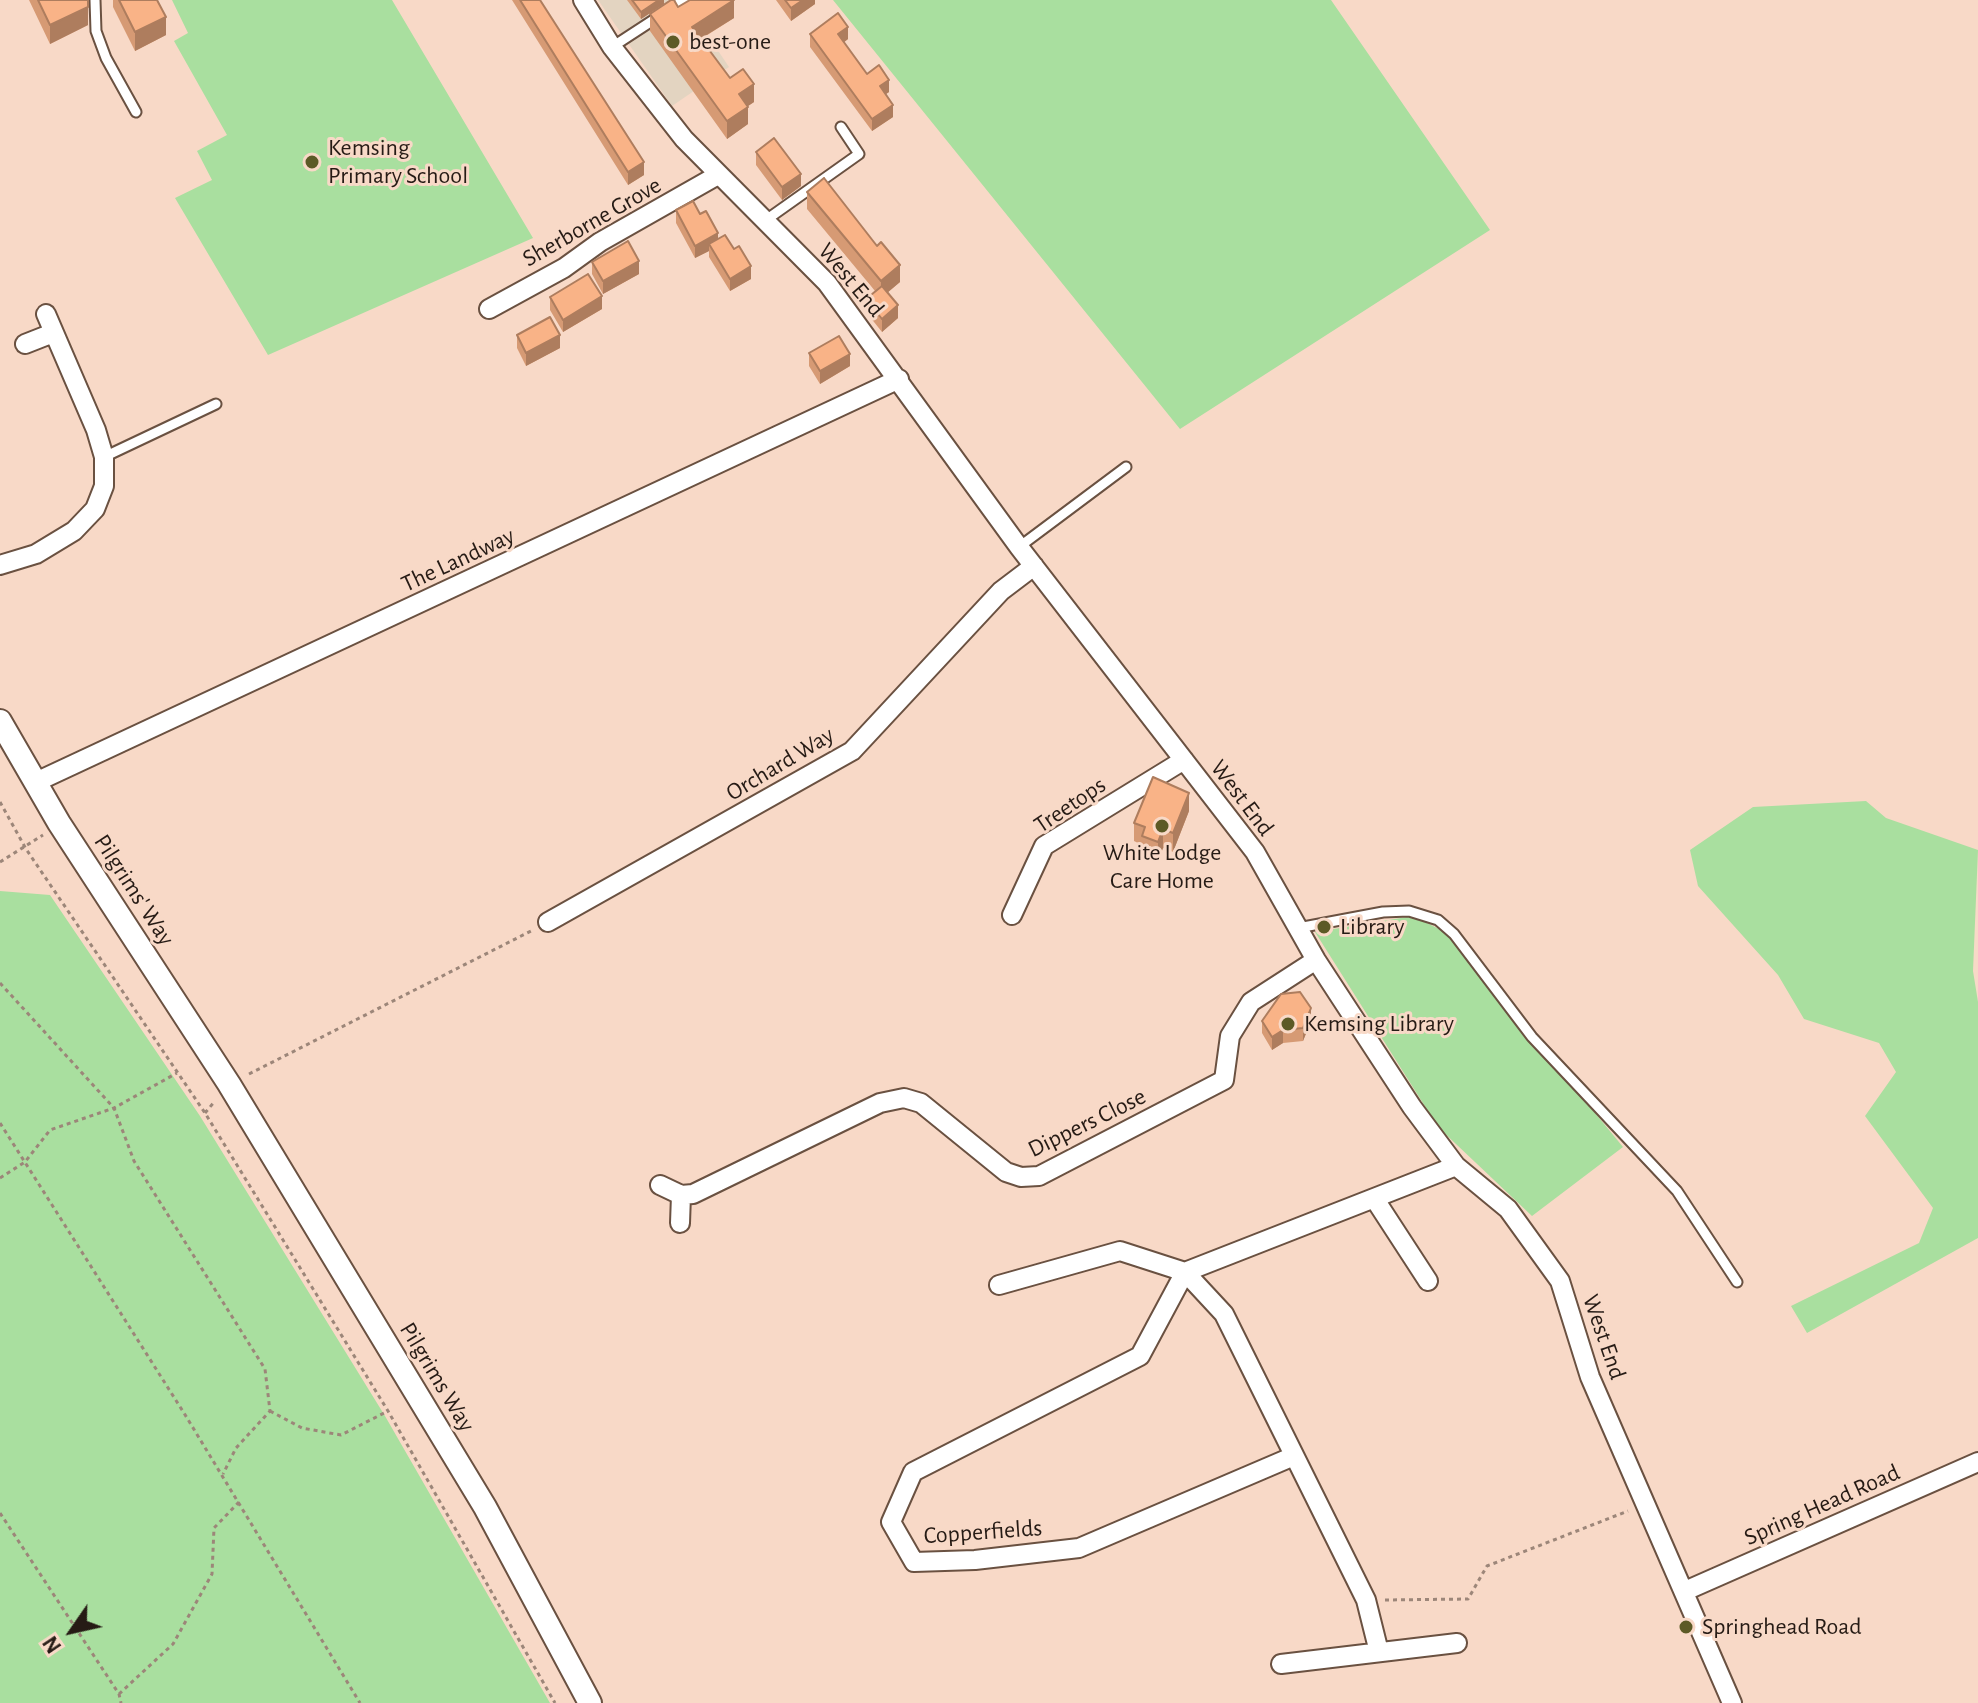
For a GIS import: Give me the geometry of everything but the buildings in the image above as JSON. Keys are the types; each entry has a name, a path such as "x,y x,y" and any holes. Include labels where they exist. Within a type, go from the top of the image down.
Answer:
{"street":[{"name":"West End","path":"583,0 612,47 684,139 827,283 1019,547 1255,852 1316,960 1412,1107 1456,1166 1508,1209 1560,1281 1590,1377 1648,1504 1732,1703"},
{"name":"Sherborne Grove","path":"489,309 564,268 600,242 718,175"},
{"path":"0,565 36,554 86,519 101,498 104,457 46,314"},
{"path":"25,344 53,333"},
{"name":"The Landway","path":"36,782 899,379"},
{"name":"Orchard Way","path":"548,922 852,751 1001,591 1034,566"},
{"name":"Pilgrims' Way","path":"0,721 59,823 229,1084"},
{"name":"Treetops","path":"1012,915 1044,846 1184,760"},
{"name":"Dippers Close","path":"681,1195 693,1194 880,1103 904,1098 921,1103 1006,1172 1021,1177 1039,1176 1224,1080 1230,1036 1251,1002 1316,960"},
{"name":"Pilgrims Way","path":"229,1084 485,1507 590,1703"},
{"path":"1185,1272 1456,1166"},
{"path":"660,1185 681,1195 680,1223"},
{"path":"1374,1198 1428,1281"},
{"path":"999,1285 1120,1251 1185,1272 1224,1314 1366,1600 1379,1652"},
{"name":"Copperfields","path":"1185,1272 1140,1356 913,1472 891,1522 914,1562 975,1560 1079,1548 1294,1456"},
{"name":"Spring Head Road","path":"1685,1591 1978,1462"},
{"path":"1281,1664 1457,1643"}],"lane":[{"path":"95,0 96,31 136,112"},
{"path":"612,47 684,0"},
{"path":"766,220 859,154 841,127"},
{"path":"104,457 216,404"},
{"path":"1019,547 1126,467"},
{"path":"1298,928 1383,912 1409,911 1438,920 1454,934 1532,1037 1677,1191 1737,1282"}],"path":[{"path":"0,802 26,849 177,1073 388,1411 555,1703"},
{"path":"0,862 26,849 59,823"},
{"path":"229,1084 548,922"},
{"path":"0,983 114,1108 134,1161 265,1369 270,1411 236,1448 223,1475"},
{"path":"0,1178 25,1162 50,1130 114,1108 177,1073"},
{"path":"0,1123 223,1475 360,1703"},
{"path":"270,1411 302,1428 341,1435 388,1411"},
{"path":"119,1694 173,1644 212,1574 214,1528 239,1502"},
{"path":"1366,1600 1468,1599 1487,1566 1648,1504"},
{"path":"0,1513 119,1694 121,1703"}],"shaded area":[{"path":"598,0 684,0 729,67 672,106"}],"green space":[{"name":"Kemsing Primary School","path":"172,0 392,0 533,238 268,355 175,198 212,180 197,151 227,135 174,41 188,33"},
{"path":"833,0 1331,0 1490,230 1180,429"},
{"path":"1866,801 1886,818 1978,850 1973,971 1978,1002 1978,1238 1807,1333 1791,1306 1919,1243 1933,1208 1865,1116 1896,1072 1879,1043 1804,1019 1778,975 1698,886 1690,850 1753,807"},
{"path":"0,891 50,895 200,1116 385,1416 550,1703 0,1703"},
{"path":"1413,916 1447,933 1623,1147 1532,1216 1438,1127 1315,932"}],"place":[{"name":"best-one","path":"673,42"},
{"name":"Kemsing Primary School","path":"312,162"},
{"name":"White Lodge Care Home","path":"1162,826"},
{"name":"Library","path":"1324,927"},
{"name":"Kemsing Library","path":"1288,1024"},
{"name":"Springhead Road","path":"1686,1627"}]}
